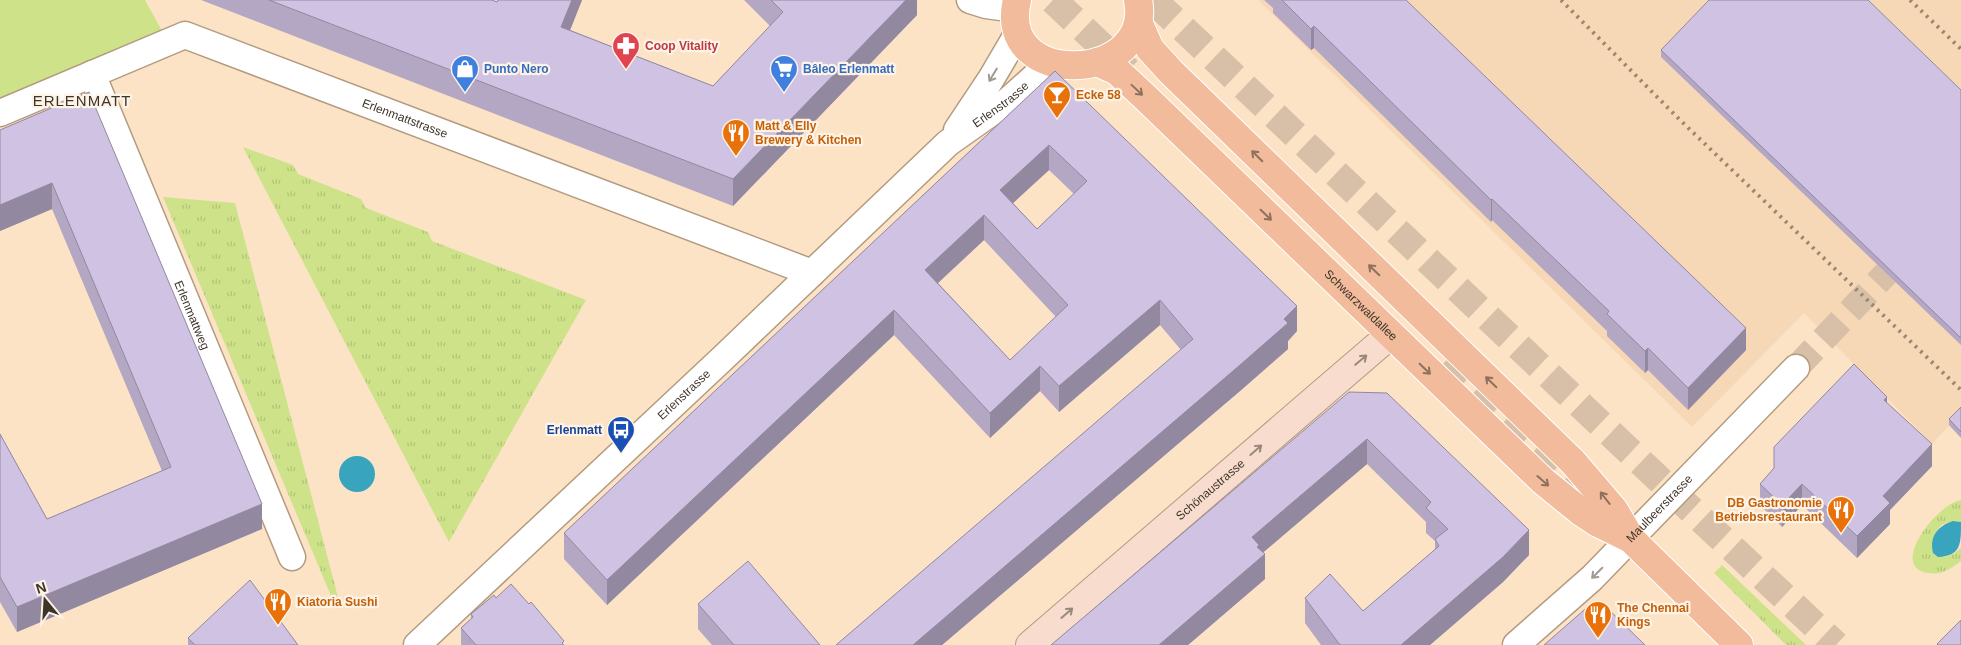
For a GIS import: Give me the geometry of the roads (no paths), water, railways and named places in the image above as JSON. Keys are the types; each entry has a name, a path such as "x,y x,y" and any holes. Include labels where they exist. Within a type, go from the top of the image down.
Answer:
{"main road":[{"path":"1017,14 1024,44 1032,53 1042,60 1078,65 1107,59 1122,48 1134,35 1138,12"},
{"name":"Schwarzwaldallee","path":"1138,12 1150,49 1171,72 1573,462 1614,510 1631,539 1739,645"},
{"name":"Schwarzwaldallee","path":"1097,62 1117,72 1124,78 1543,481 1592,519 1631,539"}],"street":[{"path":"970,0 1017,14"},
{"name":"Erlenstrasse","path":"948,143 991,79 1017,14"},
{"name":"Erlenmattstrasse","path":"0,112 186,35 812,273"},
{"name":"Erlenstrasse","path":"417,645 948,143 1008,100 1051,62"},
{"name":"Erlenmattweg","path":"92,74 292,557"},
{"name":"Schönaustrasse","path":"1030,645 1390,335"},
{"name":"Maulbeerstrasse","path":"1516,645 1592,578 1796,368"}],"water":[{"path":"357,456 370,461 375,474 370,487 357,492 344,487 339,474 344,461"},
{"path":"1953,521 1961,522 1961,537 1958,547 1951,554 1938,557 1933,553 1932,542 1934,537 1939,529"}],"tunnel":[{"path":"1053,0 1128,71"},
{"path":"1153,0 1836,645"},
{"path":"1796,368 1961,195"},
{"path":"1442,365 1599,512"}],"railway":[{"path":"1561,0 1679,119 1961,390"},
{"path":"1910,0 1961,49"}],"place":[{"name":"Coop Vitality","path":"626,70"},
{"name":"Punto Nero","path":"465,93"},
{"name":"Bâleo Erlenmatt","path":"784,93"},
{"name":"Ecke 58","path":"1057,119"},
{"name":"Matt & Elly Brewery & Kitchen","path":"736,157"},
{"name":"Erlenmatt","path":"621,454"},
{"name":"DB Gastronomie Betriebsrestaurant","path":"1841,534"},
{"name":"Kiatoria Sushi","path":"278,626"},
{"name":"The Chennai Kings","path":"1598,639"}],"district":[{"name":"ERLENMATT","path":"82,100"}]}
